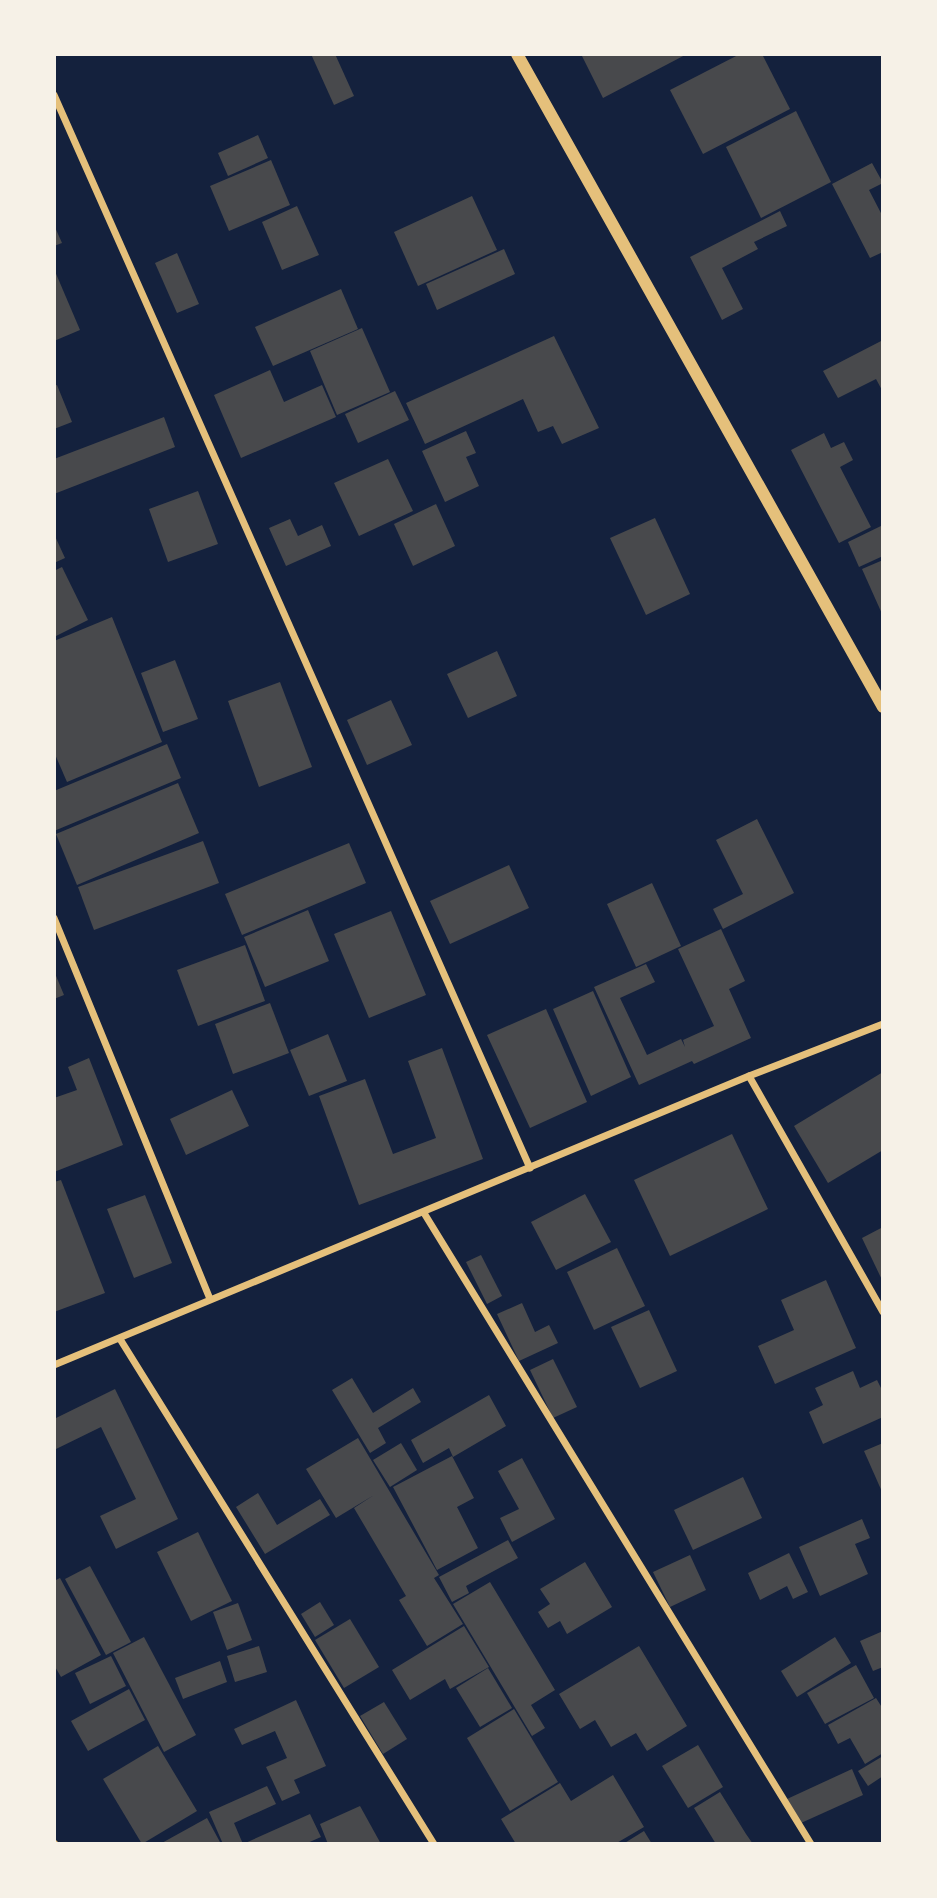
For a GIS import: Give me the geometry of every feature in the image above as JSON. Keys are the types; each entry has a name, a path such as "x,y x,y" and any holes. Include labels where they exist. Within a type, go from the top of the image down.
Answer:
{"street":[{"path":"517,54 883,707"},
{"path":"54,95 530,1168"},
{"path":"54,918 209,1299"},
{"path":"54,1366 209,1299 424,1213 749,1076 883,1024"},
{"path":"749,1076 883,1312"},
{"path":"424,1213 811,1844"},
{"path":"120,1339 434,1844"}],"building":[{"path":"311,54 335,54 354,96 334,105"},
{"path":"581,54 687,54 603,98"},
{"path":"740,54 762,54 790,109 703,154 670,90"},
{"path":"796,111 831,182 761,218 726,147"},
{"path":"258,135 268,158 228,176 218,153"},
{"path":"271,160 290,205 229,231 210,186"},
{"path":"872,163 883,183 869,190 883,217 883,252 870,258 832,184"},
{"path":"472,196 497,250 418,286 394,232"},
{"path":"297,206 319,255 282,270 262,222"},
{"path":"780,211 787,226 754,242 758,249 722,268 743,309 722,320 690,257"},
{"path":"54,225 62,243 54,246"},
{"path":"504,249 515,274 437,310 426,284"},
{"path":"177,253 199,304 177,313 155,263"},
{"path":"54,269 80,330 54,341"},
{"path":"341,289 358,329 273,366 255,327"},
{"path":"362,328 390,392 337,415 310,351"},
{"path":"554,336 599,428 562,444 553,426 538,432 523,399 425,444 406,403"},
{"path":"883,340 883,392 876,379 838,398 823,371"},
{"path":"270,370 284,402 322,385 336,417 241,458 214,395"},
{"path":"57,385 72,422 54,429 54,386"},
{"path":"395,391 409,420 358,443 345,414"},
{"path":"164,417 175,447 54,494 54,459"},
{"path":"466,431 476,453 466,457 479,486 445,502 422,451"},
{"path":"824,433 831,448 844,442 853,460 840,467 871,527 839,543 791,450"},
{"path":"388,459 413,511 359,536 334,483"},
{"path":"198,491 218,544 168,562 149,509"},
{"path":"436,504 455,546 413,566 394,524"},
{"path":"655,518 690,594 646,615 610,538"},
{"path":"290,519 298,536 322,525 331,546 286,566 269,528"},
{"path":"883,525 883,556 859,567 848,542"},
{"path":"54,534 65,558 54,563"},
{"path":"883,560 883,616 862,569"},
{"path":"62,567 88,620 54,637 54,571"},
{"path":"112,617 162,742 67,782 54,752 54,641"},
{"path":"497,651 517,696 468,718 447,674"},
{"path":"175,660 198,719 163,732 141,673"},
{"path":"280,682 312,767 259,787 228,701"},
{"path":"391,700 412,745 367,765 347,720"},
{"path":"167,744 181,778 54,831 54,791"},
{"path":"178,783 199,833 77,885 56,834"},
{"path":"757,819 794,893 723,929 713,909 743,894 716,840"},
{"path":"203,841 219,883 94,930 78,887"},
{"path":"349,843 366,883 242,935 225,894"},
{"path":"509,865 529,908 450,944 430,901"},
{"path":"652,883 681,946 636,967 607,904"},
{"path":"308,910 329,961 265,987 244,937"},
{"path":"391,911 426,995 369,1018 334,934"},
{"path":"721,929 745,981 729,989 751,1038 639,1085 594,987 646,964 655,982 620,998 647,1055 681,1039 685,1047 683,1040 714,1026 678,949"},
{"path":"245,945 265,1001 198,1026 177,970"},
{"path":"54,971 64,995 54,999"},
{"path":"593,991 631,1077 591,1096 553,1009"},
{"path":"270,1003 289,1053 233,1074 215,1024"},
{"path":"546,1009 587,1102 530,1128 487,1035"},
{"path":"328,1034 347,1081 309,1096 290,1050"},
{"path":"442,1048 483,1159 359,1205 319,1096 365,1079 393,1154 436,1138 408,1061"},
{"path":"89,1058 123,1145 54,1172 54,1098 77,1090 68,1067"},
{"path":"883,1072 883,1150 828,1183 794,1126"},
{"path":"232,1090 249,1126 186,1155 170,1119"},
{"path":"732,1134 768,1209 670,1256 634,1180"},
{"path":"61,1180 105,1293 54,1312 54,1182"},
{"path":"585,1194 611,1242 556,1270 531,1222"},
{"path":"145,1195 172,1263 134,1278 107,1209"},
{"path":"883,1227 883,1282 862,1238"},
{"path":"617,1248 645,1306 594,1330 567,1272"},
{"path":"481,1255 502,1296 487,1304 466,1262"},
{"path":"826,1280 856,1348 775,1384 758,1346 794,1330 781,1300"},
{"path":"522,1303 535,1332 549,1325 558,1343 519,1361 497,1314"},
{"path":"649,1310 677,1371 640,1388 611,1327"},
{"path":"553,1359 577,1407 553,1418 530,1370"},
{"path":"853,1371 860,1388 877,1380 883,1392 883,1417 823,1444 809,1412 823,1405 815,1388"},
{"path":"352,1378 373,1413 413,1388 421,1402 378,1428 386,1443 370,1453 332,1390"},
{"path":"115,1389 178,1519 116,1549 100,1516 136,1499 101,1427 54,1450 54,1419"},
{"path":"489,1395 506,1426 453,1457 449,1448 423,1463 411,1440"},
{"path":"358,1438 439,1575 434,1578 463,1624 427,1646 399,1600 406,1596 354,1508 374,1495 336,1518 306,1469"},
{"path":"401,1443 417,1470 390,1487 373,1460"},
{"path":"883,1443 883,1494 864,1451"},
{"path":"452,1456 474,1498 457,1507 478,1548 437,1570 393,1487"},
{"path":"522,1458 555,1519 512,1542 500,1518 519,1509 498,1471"},
{"path":"743,1477 762,1518 693,1550 674,1510"},
{"path":"258,1493 277,1525 320,1499 330,1515 265,1554 236,1507"},
{"path":"862,1519 870,1538 855,1544 868,1574 820,1596 799,1547"},
{"path":"198,1532 232,1601 191,1621 157,1552"},
{"path":"508,1540 518,1558 466,1586 469,1593 452,1602 439,1577"},
{"path":"789,1553 808,1592 793,1599 787,1586 760,1600 748,1573"},
{"path":"690,1555 706,1590 670,1607 653,1572"},
{"path":"585,1562 612,1607 567,1634 560,1621 548,1628 538,1612 550,1604 540,1589"},
{"path":"90,1566 131,1642 106,1655 65,1579"},
{"path":"60,1578 101,1655 61,1677 54,1665 54,1581"},
{"path":"490,1582 555,1690 531,1705 545,1728 532,1736 453,1604"},
{"path":"320,1602 334,1625 315,1637 301,1614"},
{"path":"238,1603 252,1640 227,1650 213,1612"},
{"path":"350,1619 379,1667 344,1688 315,1640"},
{"path":"464,1626 489,1667 450,1689 445,1679 410,1700 392,1670"},
{"path":"883,1631 883,1667 873,1671 860,1641"},
{"path":"144,1637 196,1735 164,1752 113,1653"},
{"path":"835,1637 851,1663 797,1697 781,1671"},
{"path":"259,1646 267,1672 235,1682 227,1656"},
{"path":"639,1646 687,1726 647,1751 636,1733 611,1747 595,1720 580,1729 559,1694"},
{"path":"111,1656 126,1686 90,1704 75,1673"},
{"path":"220,1661 227,1682 183,1699 175,1678"},
{"path":"856,1665 874,1698 825,1724 807,1693"},
{"path":"488,1668 512,1708 480,1727 456,1688"},
{"path":"129,1689 145,1720 88,1751 71,1721"},
{"path":"876,1698 883,1709 883,1753 865,1764 850,1738 838,1744 828,1725"},
{"path":"296,1700 326,1766 294,1780 300,1793 282,1801 266,1767 287,1758 275,1731 242,1745 234,1729"},
{"path":"384,1702 407,1739 383,1754 360,1716"},
{"path":"514,1709 558,1782 510,1811 467,1738"},
{"path":"698,1745 723,1787 688,1808 662,1766"},
{"path":"158,1746 197,1811 142,1844 103,1779"},
{"path":"883,1756 883,1776 868,1786 858,1771"},
{"path":"852,1769 863,1795 801,1823 787,1799"},
{"path":"613,1775 644,1827 615,1844 516,1844 501,1819 560,1783 571,1801"},
{"path":"267,1786 276,1804 234,1823 243,1844 223,1844 209,1812"},
{"path":"720,1792 753,1844 716,1844 694,1808"},
{"path":"360,1806 381,1844 328,1844 320,1824"},
{"path":"310,1814 321,1837 305,1844 243,1844"},
{"path":"207,1818 221,1844 160,1844"},
{"path":"644,1831 652,1844 623,1844"}]}
